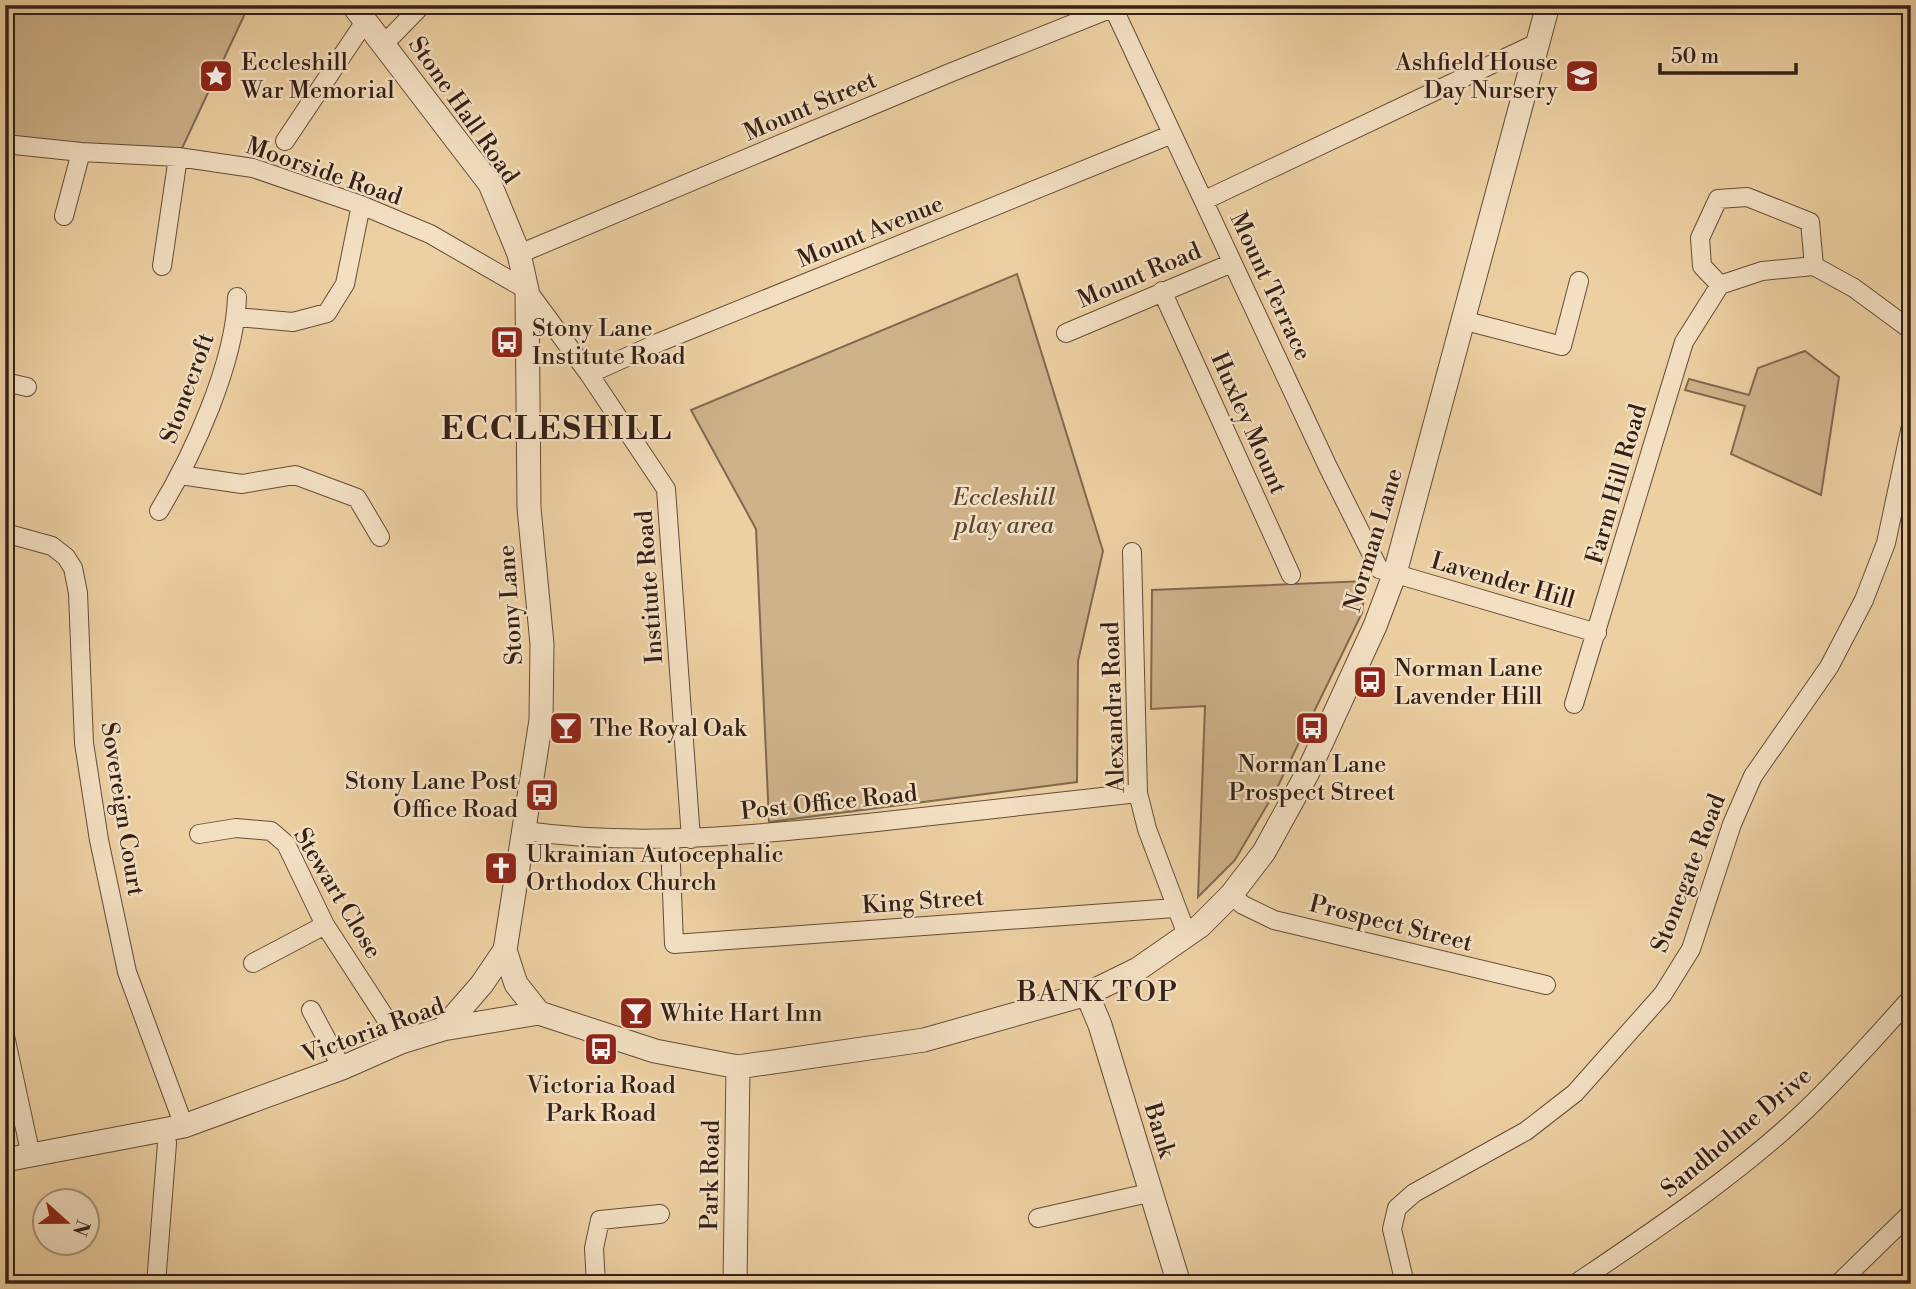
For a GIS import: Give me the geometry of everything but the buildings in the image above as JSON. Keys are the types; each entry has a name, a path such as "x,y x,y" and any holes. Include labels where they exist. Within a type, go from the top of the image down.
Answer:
{"street":[{"path":"385,43 422,5"},
{"name":"Norman Lane","path":"1087,994 1138,969 1187,935 1231,894 1264,852 1308,772 1375,626 1395,573 1548,5"},
{"name":"Mount Terrace","path":"1115,6 1170,135 1205,200 1232,263 1379,569 1395,573"},
{"name":"Mount Street","path":"519,254 1115,6"},
{"path":"285,141 359,13"},
{"name":"Stone Hall Road","path":"359,13 385,43 490,184 519,254"},
{"path":"1205,200 1539,42"},
{"name":"Mount Avenue","path":"589,374 672,337 1170,135"},
{"name":"Moorside Road","path":"5,144 81,152 178,157 253,168 361,205 430,234 527,290"},
{"path":"64,216 81,152"},
{"path":"162,265 178,157"},
{"path":"1814,266 1810,222 1747,198 1718,199 1700,238 1702,266 1720,285 1762,271 1814,266 1854,288 1911,330"},
{"name":"Stonecroft","path":"237,317 293,322 327,313 345,284 361,205"},
{"name":"Stony Lane","path":"443,1029 482,984 505,950 541,720 542,644 529,508 527,290 519,254"},
{"name":"Mount Road","path":"1066,333 1232,263"},
{"path":"1462,320 1562,345 1579,281"},
{"name":"Farm Hill Road","path":"1574,704 1684,342 1720,285"},
{"name":"Institute Road","path":"527,290 589,374 666,489 691,839"},
{"name":"Huxley Mount","path":"1162,291 1291,575"},
{"name":"Stonecroft","path":"159,511 180,475 227,358 237,317 237,297"},
{"path":"5,382 27,387"},
{"name":"Stonegate Road","path":"1405,1284 1392,1229 1397,1208 1414,1194 1526,1131 1575,1093 1663,994 1691,949 1732,824 1753,776 1829,667 1864,600 1886,543 1911,426"},
{"name":"Stonecroft","path":"180,475 242,484 295,475 357,498 380,537"},
{"name":"Sovereign Court","path":"5,533 52,546 66,557 73,568 78,593 84,743 99,840 127,972 174,1128 167,1143 156,1284"},
{"name":"Alexandra Road","path":"1132,552 1138,793 1175,908 1187,935"},
{"name":"Lavender Hill","path":"1395,573 1597,633"},
{"name":"Post Office Road","path":"525,831 570,838 670,840 758,835 1138,793"},
{"name":"Stewart Close","path":"199,834 236,828 271,831 285,844 326,925 401,1042"},
{"name":"King Street","path":"670,840 674,944 1175,908"},
{"name":"Prospect Street","path":"1231,894 1243,905 1274,920 1545,985"},
{"path":"253,963 326,925"},
{"name":"Stony Lane","path":"505,950 516,984 539,1013"},
{"name":"Victoria Road","path":"5,1160 174,1128 342,1068 401,1042 443,1029 539,1013 656,1051 738,1067 924,1040 1087,994"},
{"name":"Bank","path":"1087,994 1153,1192 1179,1284"},
{"name":"Sandholme Drive","path":"1575,1284 1651,1233 1779,1134 1861,1054 1911,998"},
{"path":"311,1010 342,1068"},
{"path":"5,1036 32,1156"},
{"name":"Park Road","path":"736,1284 738,1067"},
{"path":"1038,1218 1153,1192"},
{"path":"1838,1284 1911,1213"},
{"path":"596,1284 594,1248 600,1220 660,1214"}],"green space":[{"path":"5,5 249,5 178,157 5,144"},
{"name":"Eccleshill play area","path":"1017,274 1103,551 1078,661 1077,782 769,822 756,529 691,410"},
{"path":"1805,351 1839,377 1821,495 1731,454 1745,406 1685,390 1689,379 1749,395 1758,368"},
{"path":"1366,581 1362,613 1276,790 1235,860 1198,897 1205,706 1151,709 1152,590"}],"place":[{"name":"Eccleshill War Memorial","path":"216,76"},
{"name":"Ashfield House Day Nursery","path":"1582,76"},
{"name":"Stony Lane Institute Road","path":"507,342"},
{"name":"Norman Lane Lavender Hill","path":"1370,682"},
{"name":"The Royal Oak","path":"566,728"},
{"name":"Norman Lane Prospect Street","path":"1312,728"},
{"name":"Stony Lane Post Office Road","path":"542,795"},
{"name":"Ukrainian Autocephalic Orthodox Church","path":"501,868"},
{"name":"White Hart Inn","path":"636,1013"},
{"name":"Victoria Road Park Road","path":"601,1049"}],"district":[{"name":"ECCLESHILL","path":"557,428"},
{"name":"BANK TOP","path":"1098,991"}]}
